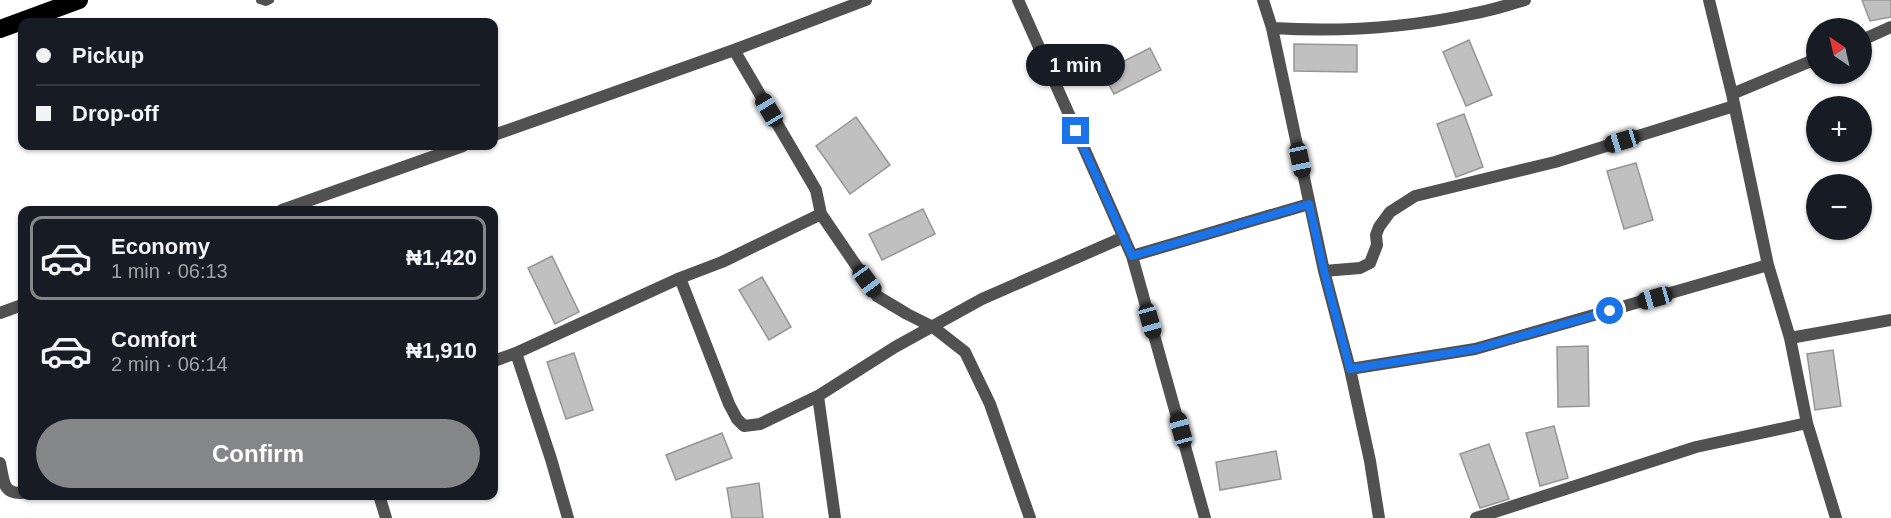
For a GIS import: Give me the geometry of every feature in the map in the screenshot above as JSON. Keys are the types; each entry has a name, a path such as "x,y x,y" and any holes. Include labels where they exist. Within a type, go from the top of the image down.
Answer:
{"highway":[{"path":"30,18 79,0"},
{"path":"0,29 18,22"}],"street":[{"path":"498,134 734,50 866,0"},
{"path":"1018,0 1132,256 1205,518"},
{"path":"1263,0 1272,28 1324,271 1350,369 1370,461 1379,518"},
{"path":"1272,28 1314,31 1388,27 1471,14 1525,0"},
{"path":"1708,0 1733,100 1768,265 1790,338 1807,423 1836,518"},
{"path":"1872,36 1891,27"},
{"path":"734,50 816,190 821,214 877,296 933,327 965,352 990,404 1030,518"},
{"path":"1324,271 1360,268 1370,263 1377,245 1376,235 1390,212 1415,196 1555,162 1733,100 1806,63"},
{"path":"293,206 452,150"},
{"path":"1132,256 1309,204"},
{"path":"498,360 722,262 821,214"},
{"path":"681,278 729,404 737,419 744,426 760,424 819,396 896,347 982,299 1124,237"},
{"path":"1350,369 1475,349 1768,265"},
{"path":"0,314 18,307"},
{"path":"1790,338 1891,320"},
{"path":"516,353 568,518"},
{"path":"819,396 835,518"},
{"path":"1476,518 1696,447 1807,423"},
{"path":"0,463 6,487 13,493 18,493"},
{"path":"381,500 386,518"}],"lane":[{"path":"260,0 266,2 270,0"}],"building":[{"path":"1862,0 1891,0 1891,17 1872,21 1872,18 1869,18"},
{"path":"1469,40 1492,95 1466,106 1443,52"},
{"path":"1294,44 1357,45 1357,72 1294,71"},
{"path":"1150,48 1161,70 1114,94 1102,72"},
{"path":"1464,114 1483,167 1456,177 1437,124"},
{"path":"856,117 890,165 850,194 816,146"},
{"path":"1636,163 1653,220 1624,229 1607,171"},
{"path":"923,209 935,234 882,260 869,234"},
{"path":"552,256 579,312 555,324 528,268"},
{"path":"762,277 791,327 769,340 739,290"},
{"path":"1588,346 1589,406 1558,407 1557,347"},
{"path":"1833,350 1841,406 1815,410 1807,354"},
{"path":"574,353 593,410 566,419 547,362"},
{"path":"1554,426 1568,478 1540,486 1526,433"},
{"path":"722,433 732,458 676,480 666,455"},
{"path":"1489,444 1509,499 1480,508 1460,454"},
{"path":"1276,451 1281,479 1220,490 1216,462"},
{"path":"759,483 763,518 732,518 727,488"}],"route":[{"path":"1076,131 1132,256 1309,204 1350,369 1475,349 1610,311"}]}
